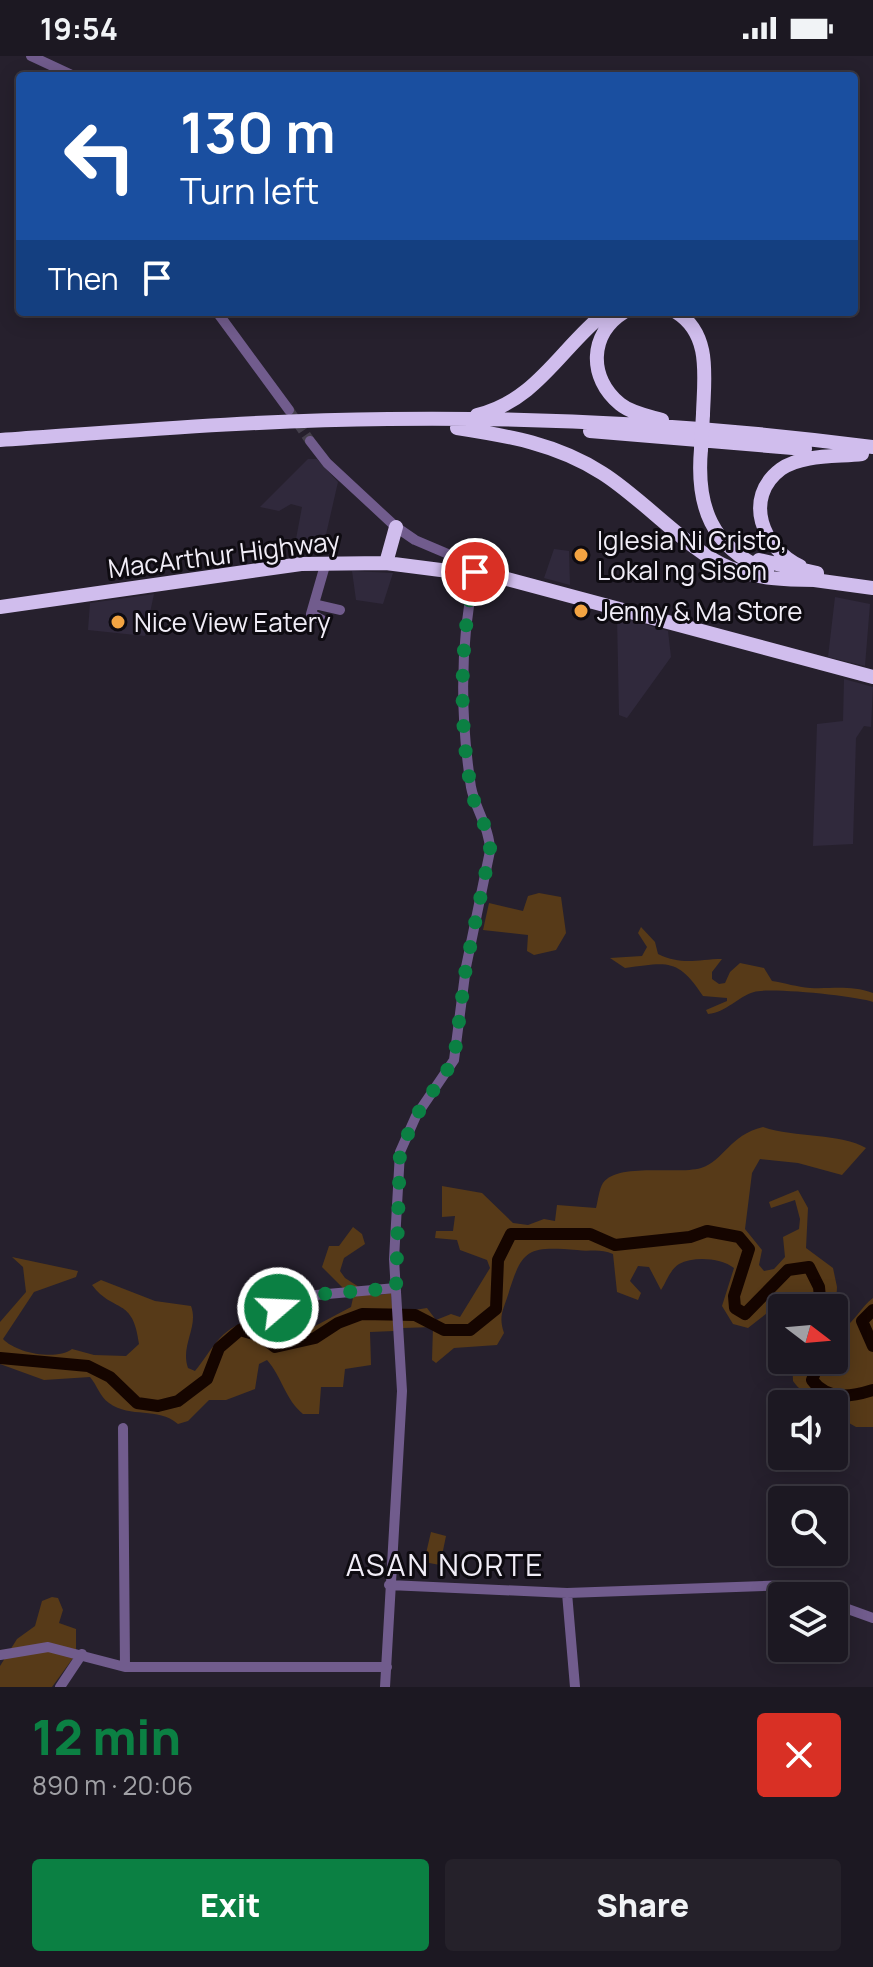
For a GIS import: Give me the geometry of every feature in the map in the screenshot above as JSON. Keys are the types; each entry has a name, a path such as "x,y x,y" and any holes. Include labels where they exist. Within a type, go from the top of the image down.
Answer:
{"highway":[{"path":"459,423 514,400 548,373 583,331 601,316"},
{"path":"617,316 598,343 597,370 605,389 633,412 706,419 869,452"},
{"path":"680,316 697,332 703,353 706,419"},
{"path":"690,316 705,334 709,351 704,449 706,485 713,514 737,546 772,565 873,588"},
{"path":"0,440 281,422 706,419"},
{"path":"459,423 562,451 629,492 728,568 768,579 816,576 873,579"},
{"path":"0,448 459,423 869,452"},
{"path":"816,576 777,551 764,534 760,521 763,494 781,469 797,462 869,452"},
{"path":"386,563 396,527"},
{"name":"MacArthur Highway","path":"0,607 326,562 386,563 470,571 873,677"}],"street":[{"path":"31,56 48,59 68,72"},
{"path":"220,316 289,410"},
{"path":"310,441 327,463 396,527 415,540 455,557 470,571 462,656 467,759 472,794 490,845 454,1060 416,1116 400,1152 396,1323 402,1391 385,1687"},
{"path":"322,620 311,615 326,562"},
{"path":"314,604 340,610"},
{"path":"275,1315 282,1303 293,1297 396,1288"},
{"path":"123,1428 125,1667"},
{"path":"389,1585 567,1593 768,1586"},
{"path":"567,1593 575,1687"},
{"path":"848,1609 873,1618"},
{"path":"0,1655 48,1647 125,1667 387,1667"},
{"path":"60,1687 82,1654"}],"shaded area":[{"path":"308,459 317,459 338,482 322,552 293,555 302,507 291,504 279,511 260,507"},
{"path":"554,549 569,551 570,585 544,578"},
{"path":"352,571 393,573 383,604 356,600"},
{"name":"Nice View Eatery","path":"154,594 145,636 88,630 90,603"},
{"path":"835,597 870,604 865,666 828,657"},
{"path":"617,616 668,631 671,657 627,718 619,715"},
{"path":"844,679 873,687 871,727 864,726 856,738 853,844 813,846 817,724 843,721"},
{"path":"539,893 561,897 566,933 556,950 534,955 527,951 528,935 483,930 489,903 523,911 528,896"},
{"path":"641,927 655,942 658,954 667,958 683,961 722,959 712,972 712,979 719,984 725,983 730,972 740,963 764,968 772,981 810,988 849,988 873,993 873,1002 813,993 762,991 748,994 708,1014 706,1010 727,1001 727,998 703,996 686,974 670,966 625,968 610,958 642,956 647,947 638,933"},
{"path":"763,1127 844,1140 866,1148 842,1175 798,1163 760,1159 752,1173 745,1229 762,1250 759,1265 764,1271 774,1269 785,1257 783,1237 799,1229 795,1200 771,1208 769,1202 798,1190 808,1208 806,1248 833,1268 837,1294 768,1294 768,1312 748,1328 733,1324 722,1306 734,1268 729,1265 700,1259 679,1264 661,1290 649,1267 638,1266 630,1281 641,1293 638,1300 617,1292 613,1254 547,1249 528,1254 517,1269 503,1311 504,1333 497,1345 454,1348 436,1363 432,1360 433,1327 403,1328 402,1312 427,1308 436,1320 451,1314 460,1317 490,1268 487,1260 460,1250 457,1240 435,1238 436,1231 453,1231 455,1216 442,1217 442,1186 482,1193 513,1223 528,1225 544,1219 555,1221 557,1205 596,1208 603,1183 611,1177 635,1171 701,1168 752,1131"},
{"path":"353,1227 362,1234 365,1244 344,1258 340,1271 345,1278 373,1296 391,1293 394,1331 370,1332 371,1365 345,1369 343,1387 321,1387 319,1414 303,1414 297,1408 267,1360 259,1364 255,1389 226,1400 209,1400 188,1421 178,1424 161,1415 117,1408 103,1398 90,1377 44,1380 0,1364 0,1322 26,1292 23,1267 12,1257 78,1271 76,1277 34,1292 3,1339 9,1344 36,1354 65,1353 72,1349 94,1355 126,1356 139,1344 136,1329 122,1307 108,1300 92,1285 101,1280 155,1301 191,1306 193,1321 186,1360 188,1368 195,1371 221,1337 238,1325 262,1321 286,1336 300,1334 351,1307 353,1298 322,1267 329,1246 339,1246"},
{"path":"873,1298 873,1427 856,1427 849,1423 848,1390 802,1390 793,1381 793,1374 848,1374 848,1325"},
{"path":"431,1532 446,1536 440,1565 424,1562"},
{"path":"58,1598 63,1610 59,1623 76,1629 76,1654 52,1687 0,1687 0,1666 17,1639 35,1626 42,1601"}],"waterway":[{"path":"0,1358 88,1366 110,1377 137,1403 158,1406 178,1401 207,1379 219,1348 240,1330 260,1336 275,1347 315,1338 338,1323 362,1314 415,1315 444,1330 470,1330 496,1309 498,1260 511,1234 590,1234 615,1245 690,1237 707,1231 739,1237 749,1249 734,1296 735,1308 745,1314 788,1270 809,1267 820,1294"},
{"path":"873,1310 862,1321 873,1346"},
{"path":"814,1374 812,1380 818,1387 840,1396 873,1390"}],"tunnel":[{"path":"289,410 310,441"}],"place":[{"name":"Iglesia Ni Cristo, Lokal ng Sison","path":"581,555"},
{"name":"Jenny & Ma Store","path":"581,611"},
{"name":"Nice View Eatery","path":"118,622"}],"district":[{"name":"ASAN NORTE","path":"445,1564"}],"route":[{"path":"278,1308 290,1298 299,1296 396,1288 394,1259 400,1152 416,1116 454,1060 466,967 490,851 489,836 472,794 467,759 462,656 475,572"}]}
